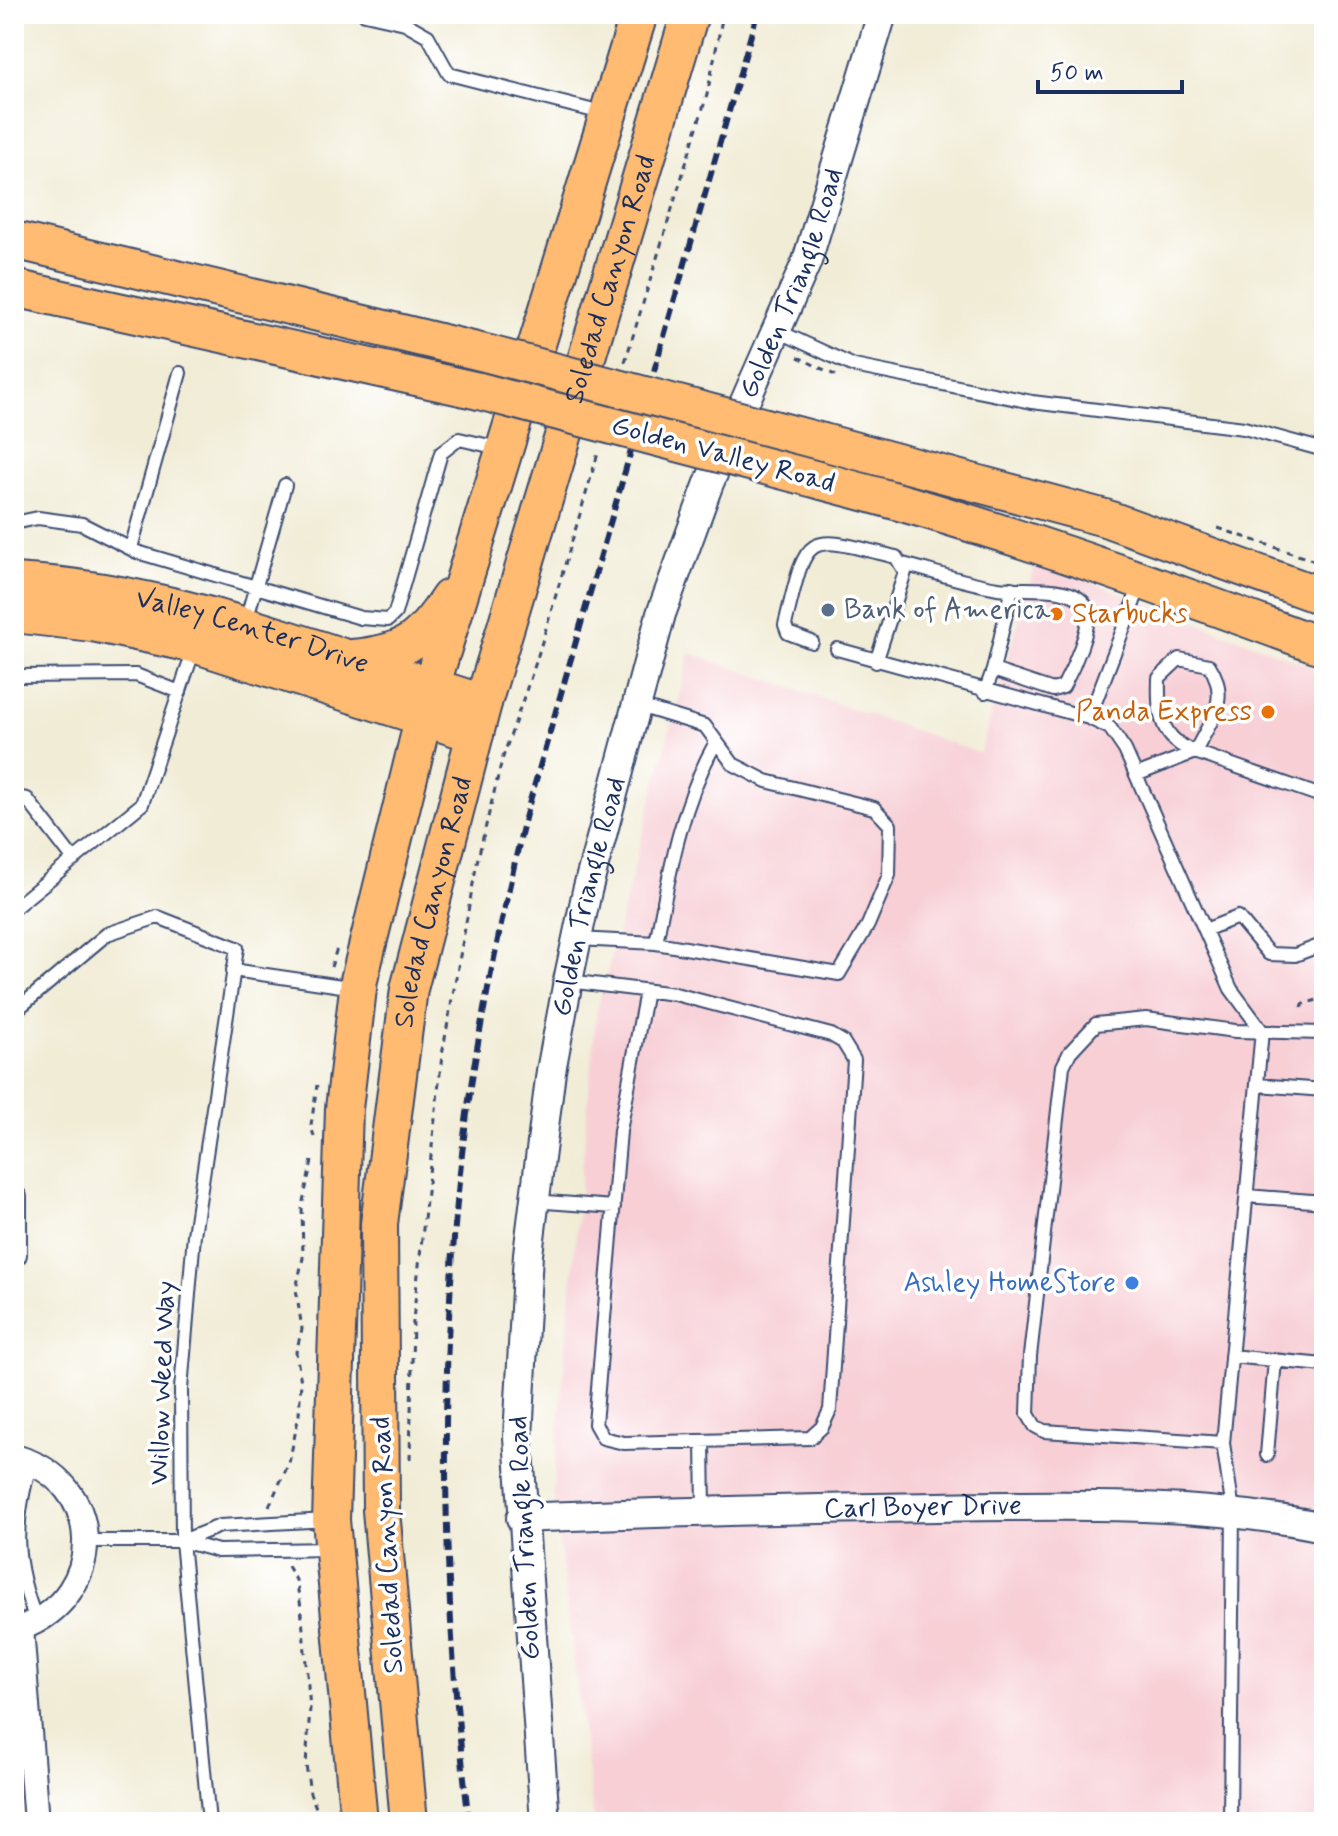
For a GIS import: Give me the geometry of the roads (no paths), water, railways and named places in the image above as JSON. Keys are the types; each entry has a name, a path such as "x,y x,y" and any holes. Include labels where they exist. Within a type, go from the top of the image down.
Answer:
{"main road":[{"name":"Soledad Canyon Road","path":"359,1822 336,1534 344,1109 343,985 639,14"},
{"name":"Soledad Canyon Road","path":"409,1822 381,1510 379,1224 409,989 479,719 690,14"},
{"name":"Golden Valley Road","path":"14,240 489,354 953,475 1105,518 1324,597"},
{"name":"Golden Valley Road","path":"14,288 479,391 947,513 1324,647"},
{"path":"343,659 385,654 413,642 432,624 467,570"},
{"name":"Valley Center Drive","path":"14,582 145,601 244,627 343,659 427,702"},
{"name":"Valley Center Drive","path":"14,614 92,623 195,645 427,702 479,719"},
{"path":"379,1224 361,1320 336,1534 357,1549 371,1608 394,1668"}],"street":[{"name":"Golden Triangle Road","path":"545,1822 521,1518 518,1437 521,1346 533,1201 568,981 661,614 696,515 778,331 818,231 882,14"},
{"path":"14,1198 14,1254"},
{"path":"23,1459 56,1476 78,1505 87,1541 81,1574 68,1597 24,1626 36,1822"},
{"name":"Carl Boyer Drive","path":"521,1518 704,1510 1089,1505 1233,1511 1324,1527"}],"lane":[{"path":"365,14 405,23 428,36 449,74 608,115"},
{"path":"778,331 854,366 1032,402 1244,428 1324,450"},
{"path":"131,548 180,373"},
{"path":"14,523 61,519 99,530 131,548 255,587 361,618 388,620 395,613 441,453 459,439 504,450"},
{"path":"244,627 285,485"},
{"path":"812,642 788,633 785,625 805,553 817,542 832,541 896,557 903,564 905,572 876,662"},
{"path":"903,564 1018,588 1063,593 1084,602 1089,611 1085,631 1063,687 1053,690 997,671"},
{"path":"1089,718 1142,580"},
{"path":"985,692 997,671 1018,588"},
{"path":"14,908 142,804 195,645"},
{"path":"837,649 1089,718 1110,728 1136,775 1231,989 1262,1031 1223,1443 1233,1511 1230,1822"},
{"path":"1136,775 1195,752 1219,703 1220,683 1209,665 1179,659 1159,678 1158,712 1176,745 1195,752 1324,797"},
{"path":"14,676 136,675 180,692"},
{"path":"577,939 656,943 839,974 868,925 889,875 890,825 874,808 766,781 733,764 705,726 636,705"},
{"path":"656,943 669,873 698,774 716,742"},
{"path":"14,797 27,799 74,860"},
{"name":"Willow Weed Way","path":"14,1012 107,934 158,917 237,948 194,1235 181,1389 182,1541 209,1822"},
{"path":"1205,930 1238,917 1269,954 1295,955 1324,944"},
{"path":"233,970 343,985"},
{"path":"568,981 675,994 831,1035 843,1042 854,1060 830,1410 822,1427 810,1438 624,1443 603,1438 595,1424 620,1131 646,991"},
{"path":"1223,1443 1044,1431 1035,1426 1028,1414 1030,1356 1063,1066 1070,1052 1096,1024 1146,1019 1262,1031 1324,1033"},
{"path":"1257,1085 1324,1090"},
{"path":"1247,1196 1324,1202"},
{"path":"533,1201 614,1207"},
{"path":"1231,1356 1324,1365"},
{"path":"1267,1455 1275,1360"},
{"path":"703,1441 704,1510"},
{"path":"23,1459 16,1545 23,1588 24,1626"},
{"path":"182,1541 220,1526 258,1524 336,1534"},
{"path":"87,1541 182,1541 218,1551 257,1550 336,1534"}],"railway":[{"path":"469,1822 448,1569 446,1399 455,1230 475,1063 525,818 757,14"}],"place":[{"name":"Bank of America","path":"828,610"},
{"name":"Starbucks","path":"1056,614"},
{"name":"Panda Express","path":"1268,712"},
{"name":"Ashley HomeStore","path":"1132,1283"}]}
